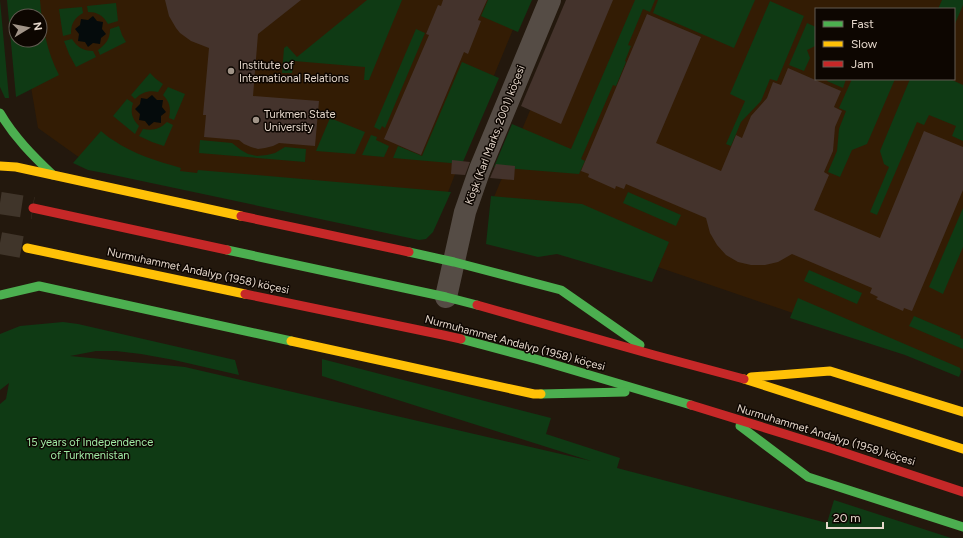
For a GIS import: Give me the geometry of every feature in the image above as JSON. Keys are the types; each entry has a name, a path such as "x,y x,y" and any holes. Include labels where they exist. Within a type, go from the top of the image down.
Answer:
{"main road":[{"path":"0,113 25,148 53,175"},
{"path":"0,166 16,167 454,262 561,290 654,355"},
{"path":"33,208 491,308 654,355 741,378 963,449"},
{"name":"Nurmuhammet Andalyp (1958) köçesi","path":"27,248 443,335 483,345 646,392 882,464 963,492"},
{"path":"8,284 39,286 534,394 646,392"},
{"path":"0,296 39,286"},
{"path":"741,378 830,371 963,412"},
{"path":"728,417 808,477 963,527"}],"street":[{"name":"Köşk (Karl Marks, 2001) köçesi","path":"446,297 465,212 480,169 550,0"}],"shaded area":[{"name":"Turkmen State University","path":"15,0 525,0 479,112 435,226 87,163 38,128 24,48 48,48 48,8 28,8"},
{"path":"576,0 963,0 963,371 652,265 494,197"},
{"path":"93,16 97,21 103,22 102,29 106,34 101,38 100,44 93,43 88,47 85,42 78,41 79,34 75,29 80,25 81,19 88,20"},
{"path":"152,95 157,100 163,100 162,107 166,112 161,116 161,123 154,122 149,126 145,121 139,120 140,114 135,109 140,104 141,98 147,99"}],"green space":[{"path":"0,0 9,98 5,98 0,87"},
{"path":"7,0 40,0 41,8 8,8 8,11"},
{"path":"367,0 402,0 369,80 364,80 365,67 294,61 292,73 282,73 284,48 287,46 297,57"},
{"path":"488,0 532,0 518,32 481,16"},
{"path":"635,0 655,0 650,12 643,9 628,45 631,46 625,61 626,62 616,86 613,85 581,159 585,161 579,174 494,167 512,124 571,149"},
{"path":"658,0 755,0 734,48 653,13"},
{"path":"942,0 963,0 963,5 955,24 955,8 938,8"},
{"path":"770,1 804,16 777,81 770,79 761,101 741,122 731,146 726,144 745,101 730,94"},
{"path":"116,3 118,21 108,24 100,15 88,12 87,6"},
{"path":"82,7 83,13 77,17 74,22 71,34 63,36 59,9"},
{"path":"807,23 815,27 815,46 807,50 810,58 804,71 789,65"},
{"path":"119,26 126,42 100,55 98,50 107,41 110,29"},
{"path":"416,29 425,33 385,128 382,126 380,130 374,127"},
{"path":"72,39 81,48 93,51 96,57 76,67 64,41"},
{"path":"48,46 59,75 16,97 11,48 48,48"},
{"path":"462,62 499,78 462,164 393,158 398,146 422,156"},
{"path":"150,73 163,84 158,92 146,92 135,99 131,95"},
{"path":"828,80 846,80 843,88"},
{"path":"852,80 895,80 867,144 852,150 840,177 828,172 837,151 839,129 846,111 839,108"},
{"path":"910,80 952,80 963,85 963,141 952,136 956,126 929,115 924,125 917,122 877,215 870,212 889,167 884,164 880,151"},
{"path":"168,87 185,94 174,120 169,118 169,106 163,95"},
{"path":"127,99 133,103 132,115 139,126 135,134 113,116"},
{"path":"330,118 365,132 355,154 316,151"},
{"path":"167,122 173,125 164,146 139,136 143,129 156,129"},
{"path":"101,131 121,145 154,160 181,168 180,171 197,173 198,170 451,192 433,232 426,239 419,240 88,170 73,163"},
{"path":"371,135 377,137 376,140 389,146 384,157 362,155"},
{"path":"200,140 232,143 248,154 257,156 275,153 285,147 306,149 305,162 199,153"},
{"path":"628,192 681,215 676,226 623,203"},
{"path":"491,196 582,204 669,242 652,282 557,254 538,257 486,244"},
{"path":"963,208 963,247 943,294 929,287"},
{"path":"809,270 862,293 857,304 804,281"},
{"path":"798,298 958,367 960,368 961,372 959,377 905,355 790,318"},
{"path":"914,316 961,336 960,338 963,339 963,349 909,326"},
{"name":"15 years of Independence of Turkmenistan","path":"63,322 78,324 235,360 239,375 174,360 116,351 96,351 70,356 185,367 591,461 322,376 322,359 551,418 546,434 620,458 617,468 827,523 834,500 951,538 0,538 0,404 6,399 9,383 0,390 0,334 20,326"}],"building":[{"name":"Institute of International Relations","path":"165,0 301,0 258,34 253,96 319,101 315,146 279,143 273,146 258,149 244,144 239,140 204,137 206,115 203,115 209,48 191,41 180,33 169,16"},
{"path":"443,0 487,0 478,20 481,21 468,54 464,52 421,155 384,139 429,35 426,34 438,5 441,6"},
{"path":"566,0 613,0 561,124 521,106"},
{"path":"647,14 701,37 656,143 721,171 736,135 742,138 751,116 767,98 773,82 781,85 788,68 841,91 834,107 842,111 835,127 833,151 824,172 829,175 814,210 880,238 924,131 963,147 963,190 912,311 904,308 903,311 876,299 878,297 870,293 872,288 792,254 778,262 765,265 751,265 738,262 726,255 717,245 710,233 706,218 626,184 624,189 616,186 615,189 588,177 589,174 581,171"},
{"path":"452,160 470,162 465,175 451,174"},
{"path":"496,164 515,166 514,180 490,178"}],"tunnel":[{"path":"0,203 33,208"},
{"path":"0,243 27,248"}],"traffic: fast":[{"path":"0,113 5,122 18,138 53,175"},
{"path":"227,250 477,305"},
{"path":"409,252 454,262 561,290 640,345"},
{"path":"0,295 39,286 291,341"},
{"path":"461,339 539,360 691,405"},
{"path":"541,394 625,392"},
{"path":"740,426 808,477 963,527"}],"traffic: slow":[{"path":"0,166 16,167 241,216"},
{"path":"27,248 245,294"},
{"path":"291,341 534,394 541,394"},
{"path":"751,377 830,371 963,412"},
{"path":"744,379 963,449"}],"traffic: jam":[{"path":"33,208 227,250"},
{"path":"241,216 409,252"},
{"path":"245,294 461,339"},
{"path":"477,305 744,379"},
{"path":"691,405 830,448 963,492"}],"place":[{"name":"Institute of International Relations","path":"231,71"},
{"name":"Turkmen State University","path":"256,120"}]}
